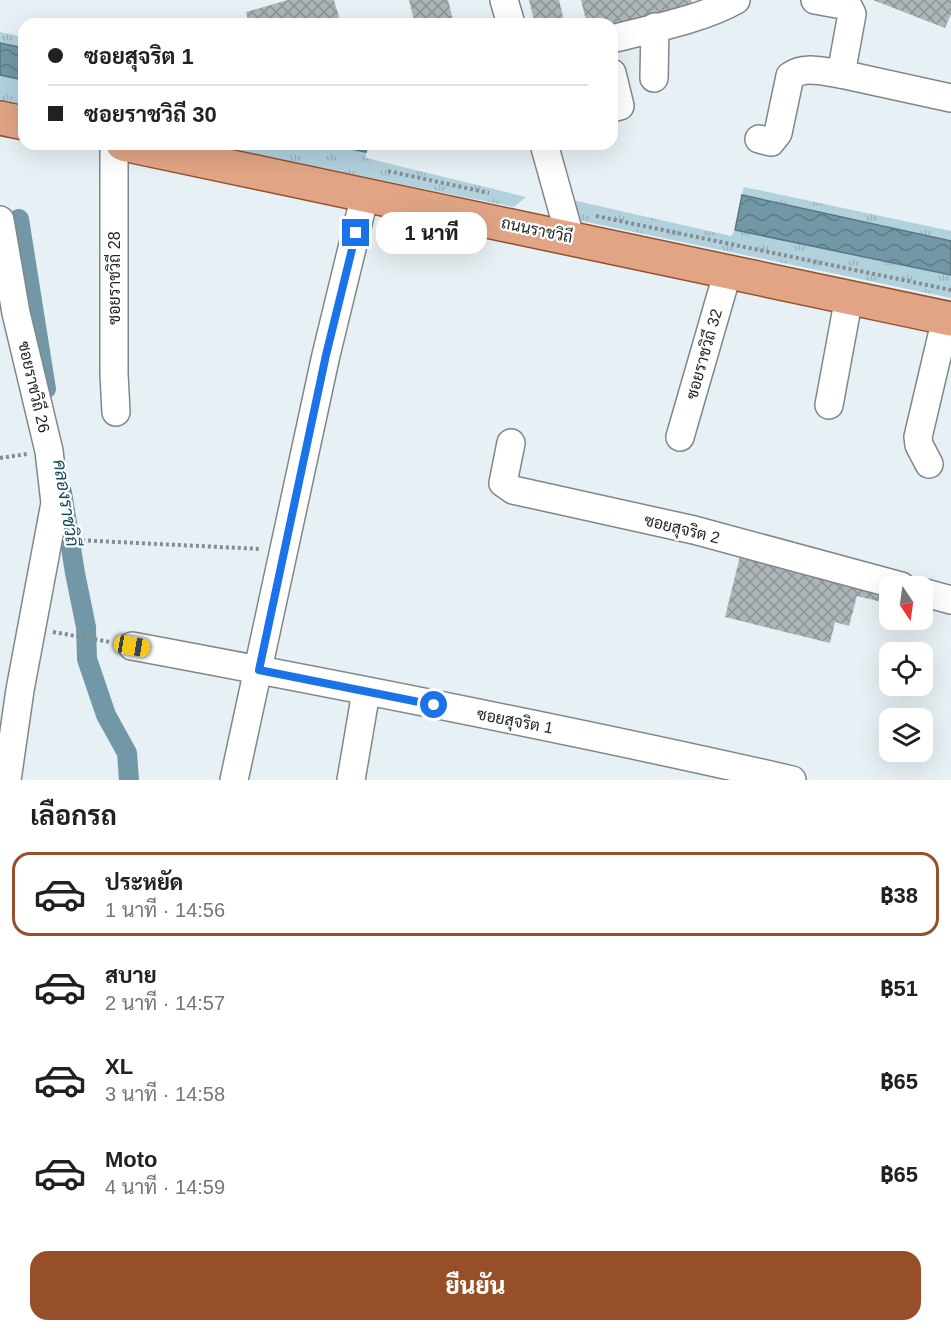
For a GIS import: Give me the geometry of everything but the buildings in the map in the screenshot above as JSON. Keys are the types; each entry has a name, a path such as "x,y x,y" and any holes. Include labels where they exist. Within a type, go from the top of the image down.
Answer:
{"main road":[{"path":"0,118 18,122"},
{"name":"ถนนราชวิถี","path":"151,150 365,195 580,226 728,271 849,297 949,309"}],"street":[{"path":"504,0 509,18"},
{"path":"618,37 727,6 736,0"},
{"path":"815,0 848,6 852,14 841,74"},
{"path":"654,78 655,27"},
{"path":"759,139 771,142 778,133 790,76 796,71 805,69 841,74 951,98"},
{"name":"ซอยราชวิถี 28","path":"114,150 116,412"},
{"path":"547,150 580,226"},
{"path":"234,780 326,355 365,195"},
{"name":"ซอยราชวิถี 26","path":"0,220 16,313 49,451 55,503 42,628 20,690 7,780"},
{"name":"ซอยราชวิถี 32","path":"680,437 728,271"},
{"path":"829,405 849,297"},
{"path":"929,464 919,445 918,437 949,309"},
{"name":"ซอยสุจริต 2","path":"511,443 503,483 513,490 694,530 879,580"},
{"path":"933,595 951,600"},
{"name":"ซอยสุจริต 1","path":"124,645 682,755 792,780"},
{"path":"351,780 366,692"}],"path":[{"path":"580,226 949,309"},
{"path":"76,540 283,550"},
{"path":"42,628 124,645"}],"green space":[{"path":"0,32 18,36 18,47 0,43"},
{"path":"0,75 18,79 18,105 0,101"},
{"path":"234,150 356,150 366,152 366,158 526,197 514,207"},
{"path":"744,187 951,231 951,241 742,195"},
{"path":"568,199 731,236 735,230 951,275 951,298 572,219"}],"water":[{"path":"0,43 18,47 18,79 0,75"},
{"path":"742,195 951,241 951,275 735,230"}],"waterway":[{"name":"คลองราชวิถี","path":"19,219 46,389"},
{"name":"คลองราชวิถี","path":"62,492 86,627 87,659 106,715 127,753 129,780"}],"route":[{"path":"356,233 326,355 259,670 434,705"}]}
